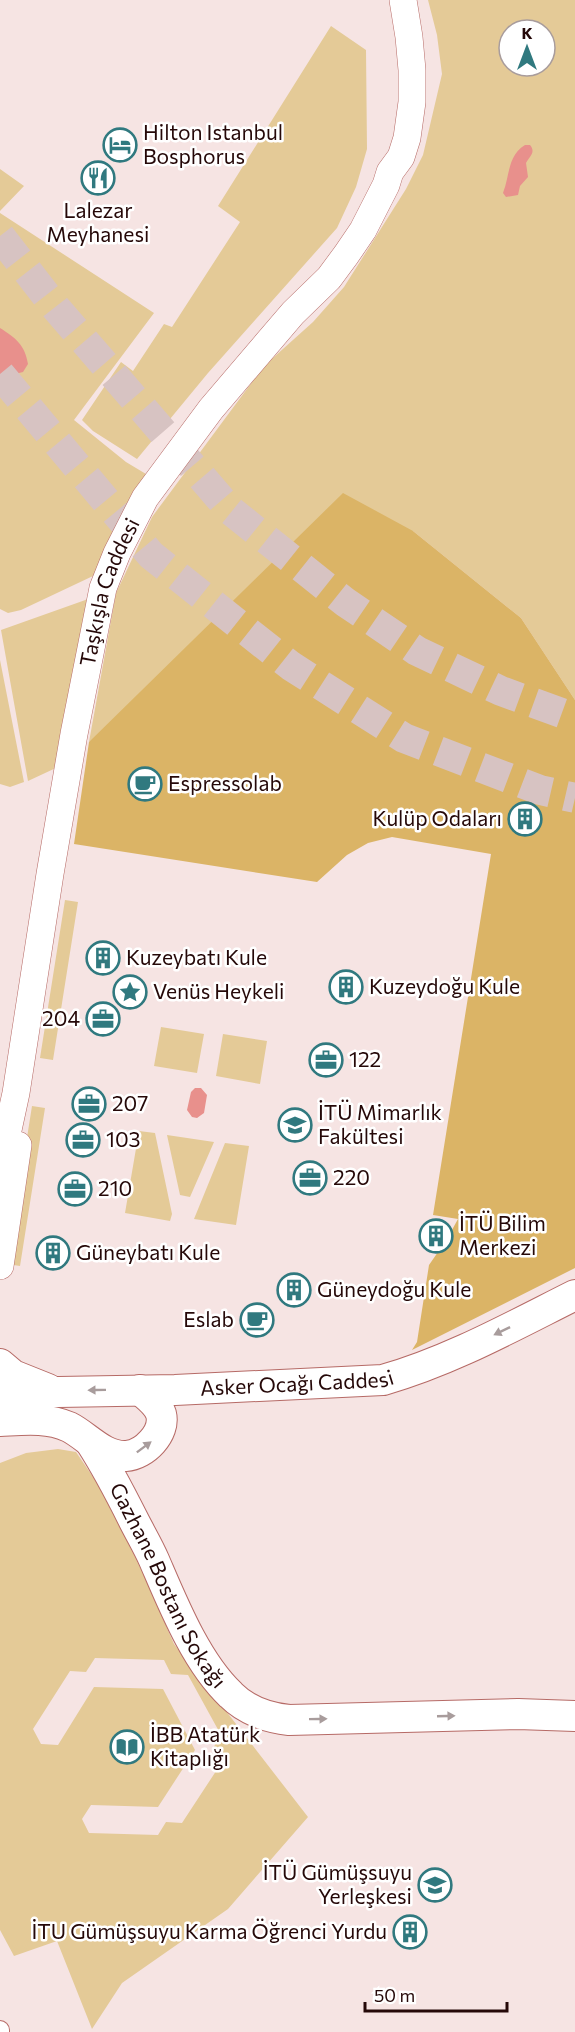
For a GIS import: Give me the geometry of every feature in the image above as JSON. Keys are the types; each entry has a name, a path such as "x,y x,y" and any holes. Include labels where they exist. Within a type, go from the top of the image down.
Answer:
{"main road":[{"name":"Taşkışla Caddesi","path":"387,0 394,39 397,83 389,147 390,172"},
{"name":"Taşkışla Caddesi","path":"0,1167 16,1093 74,734 103,588 117,553 145,498 211,409 293,313 329,278 363,231 390,172 401,157 412,102 410,48 403,0"},
{"name":"Taşkışla Caddesi","path":"0,1266 17,1157 19,1123 16,1093"},
{"name":"Asker Ocağı Caddesi","path":"0,1393 255,1387 383,1380 413,1372 575,1295"},
{"path":"0,1364 13,1375 53,1391"},
{"path":"0,1422 32,1419 69,1427 91,1443 126,1456 148,1446 156,1438 162,1423 161,1413 155,1404 140,1390"},
{"path":"0,1440 32,1419"},
{"name":"Gazhane Bostanı Sokağı","path":"91,1443 112,1477 206,1666 232,1697 260,1713 274,1718 289,1719 518,1714 575,1716"}],"shaded area":[{"path":"428,0 575,0 575,700 521,618 413,531 89,742 116,593 152,517 264,366 313,322 344,287 406,189 423,155 442,74 437,35"},
{"path":"331,26 366,50 367,149 356,187 337,228 208,373 137,459 93,431 82,420 121,362 133,371 164,324 172,327 240,222 218,206"},
{"path":"525,145 530,145 532,150 526,163 528,177 520,186 518,195 506,197 503,193 512,161"},
{"path":"0,169 24,186 0,211"},
{"path":"0,213 154,313 74,420 126,462 146,474 93,576 21,610 8,613 0,609"},
{"path":"0,328 15,339 25,352 28,364 23,372 3,377 0,374"},
{"path":"343,493 413,531 521,618 575,700 575,1268 412,1350 417,1342 429,1265 458,1219 433,1215 491,854 392,837 368,843 347,855 317,882 74,844 89,742"},
{"path":"91,598 58,767 28,781 1,630"},
{"path":"0,660 24,782 10,787 0,784"},
{"path":"65,900 78,902 53,1060 40,1058"},
{"path":"161,1027 204,1034 197,1073 154,1066"},
{"path":"223,1034 267,1041 260,1084 216,1076"},
{"path":"195,1088 201,1088 207,1095 204,1113 197,1118 192,1117 187,1110 191,1092"},
{"path":"32,1106 45,1108 20,1266 7,1264"},
{"path":"139,1131 155,1133 172,1214 170,1221 125,1213"},
{"path":"167,1135 214,1142 190,1197 180,1195"},
{"path":"225,1143 249,1146 236,1225 194,1219"},
{"path":"58,1449 76,1452 102,1490 142,1571 174,1644 308,1817 228,1909 122,1983 92,2029 57,1941 14,1956 0,1930 0,1463 26,1453","holes":["95,1658 164,1660 171,1674 188,1675 221,1735 212,1750 220,1765 182,1823 166,1822 158,1835 89,1833 82,1819 91,1805 158,1807 195,1750 163,1689 94,1687 58,1745 41,1744 33,1729 70,1671 86,1672"]}],"tunnel":[{"path":"0,236 56,308 230,510 345,602 417,651 501,691 575,718"},
{"path":"0,374 151,555 291,666 404,738 540,790 575,798"}],"place":[{"name":"Hilton Istanbul Bosphorus","path":"120,145"},
{"name":"Lalezar Meyhanesi","path":"98,178"},
{"name":"Espressolab","path":"145,784"},
{"name":"Kulüp Odaları","path":"525,819"},
{"name":"Kuzeybatı Kule","path":"103,958"},
{"name":"Kuzeydoğu Kule","path":"346,987"},
{"name":"Venüs Heykeli","path":"130,992"},
{"name":"204","path":"103,1019"},
{"name":"122","path":"326,1060"},
{"name":"207","path":"89,1104"},
{"name":"İTÜ Mimarlık Fakültesi","path":"295,1125"},
{"name":"103","path":"83,1140"},
{"name":"220","path":"310,1178"},
{"name":"210","path":"75,1189"},
{"name":"İTÜ Bilim Merkezi","path":"436,1236"},
{"name":"Güneybatı Kule","path":"53,1253"},
{"name":"Güneydoğu Kule","path":"294,1290"},
{"name":"Eslab","path":"257,1320"},
{"name":"İBB Atatürk Kitaplığı","path":"127,1747"},
{"name":"İTÜ Gümüşsuyu Yerleşkesi","path":"435,1885"},
{"name":"İTU Gümüşsuyu Karma Öğrenci Yurdu","path":"410,1932"}]}
